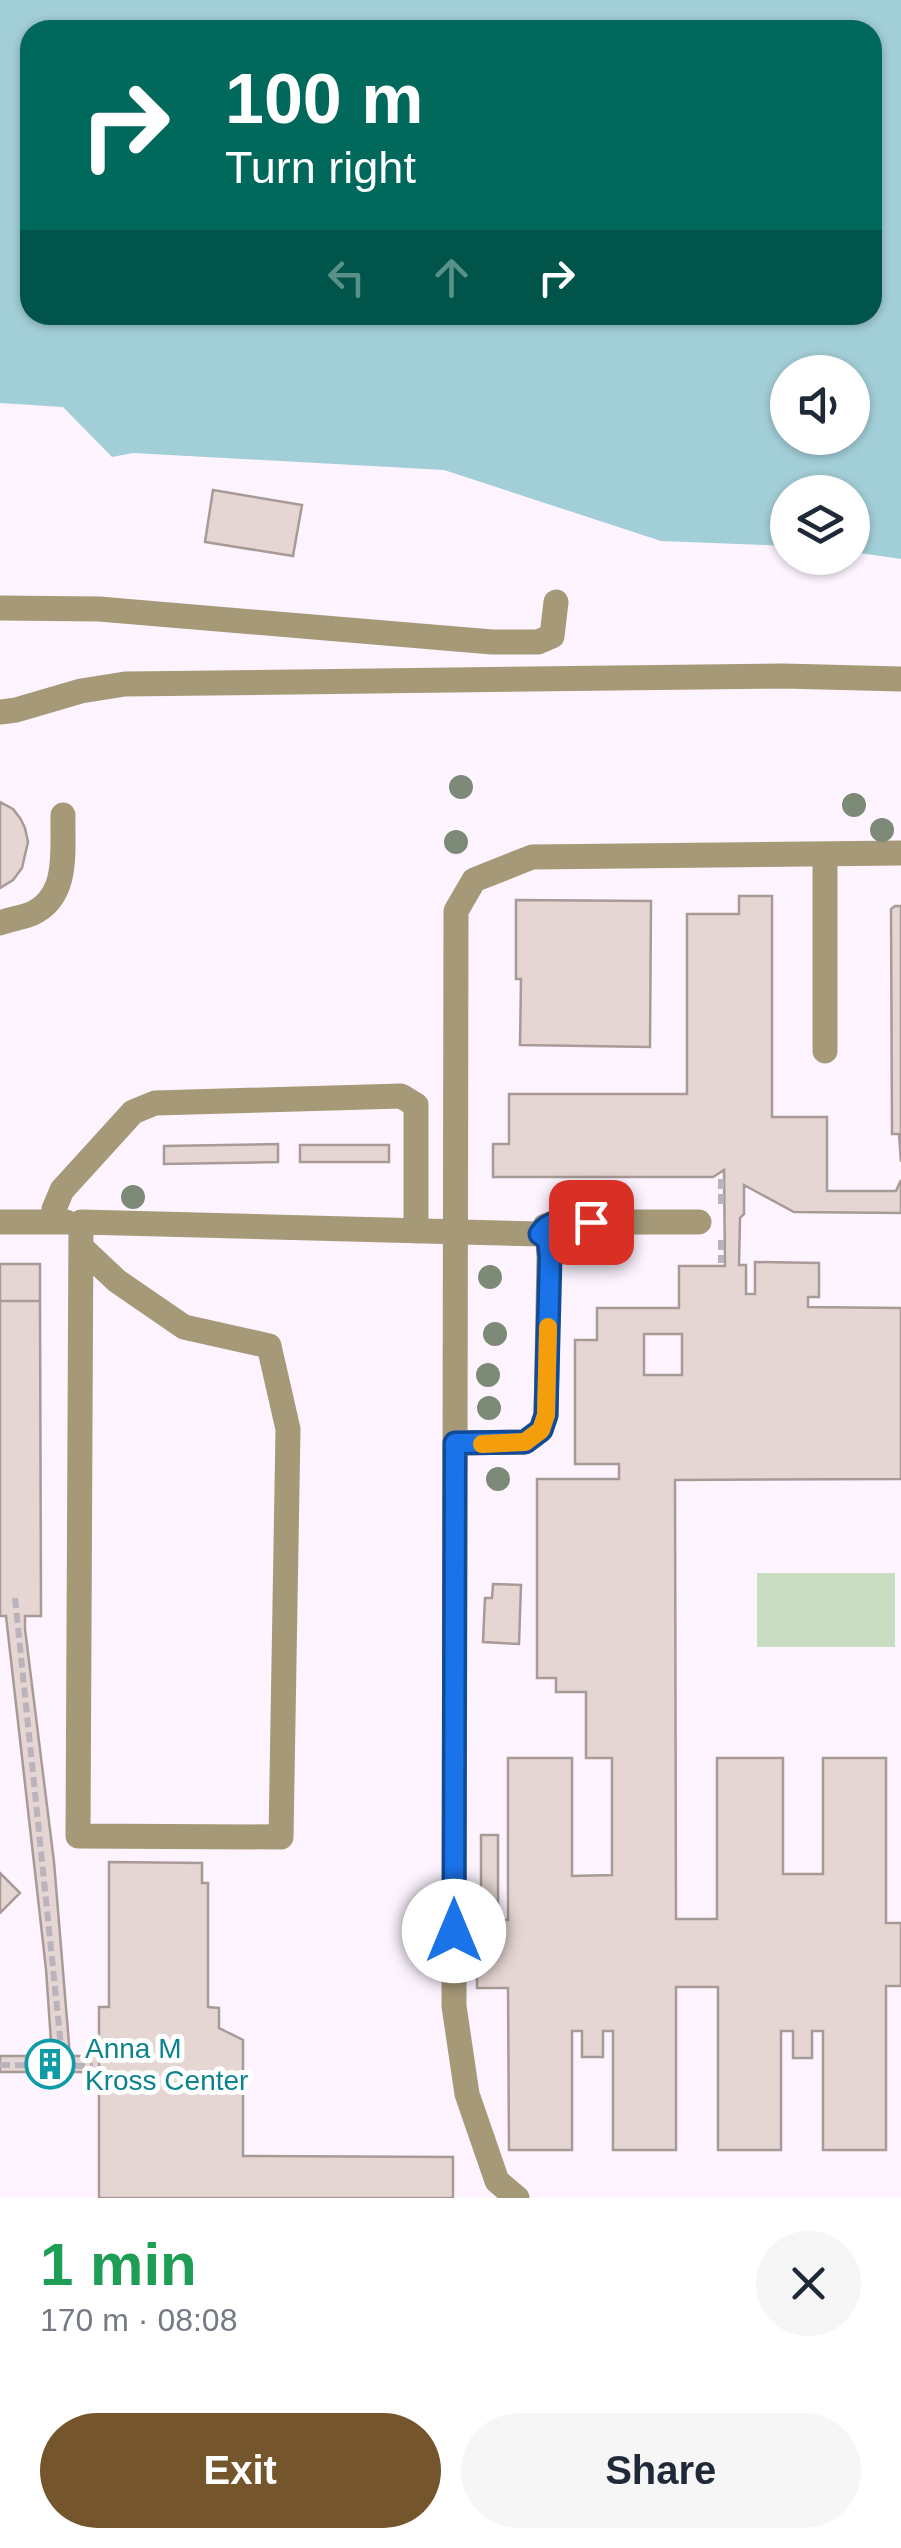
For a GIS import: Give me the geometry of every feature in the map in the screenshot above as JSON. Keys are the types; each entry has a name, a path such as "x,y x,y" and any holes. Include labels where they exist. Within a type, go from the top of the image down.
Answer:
{"lane":[{"path":"0,608 99,609 538,642 552,636 556,602"},
{"path":"0,712 80,691 125,684 783,676 901,679"},
{"path":"0,923 32,914 56,893 62,874 63,815"},
{"path":"518,2198 497,2182 466,2094 454,2006 456,911 474,880 532,858 901,853"},
{"path":"825,856 825,1050"},
{"path":"53,1222 62,1190 133,1112 155,1103 402,1096 416,1104 416,1231"},
{"path":"0,1222 53,1222 81,1234 540,1234 548,1239 550,1257 546,1415 541,1430 525,1442 455,1443"},
{"path":"540,1234 545,1226 555,1222 699,1222"},
{"path":"81,1234 117,1281 184,1327 270,1346 288,1429 281,1836 78,1836 81,1234"}],"path":[{"path":"15,1598 63,2066"},
{"path":"0,2065 94,2066"}],"green space":[{"path":"757,1573 895,1573 895,1647 757,1647"}],"water":[{"path":"0,0 901,0 901,559 870,554 870,475 770,475 770,545 661,541 444,470 133,453 112,457 63,407 0,403"}],"building":[{"path":"213,490 302,505 293,556 205,542"},
{"path":"0,802 20,818 28,842 22,868 0,888"},
{"path":"739,896 772,896 772,1117 827,1117 827,1191 896,1191 901,1180 901,1213 794,1212 744,1185 739,1265 746,1265 746,1294 755,1294 755,1262 819,1263 819,1297 808,1297 808,1307 901,1308 901,1479 675,1480 676,1919 717,1919 717,1758 783,1758 783,1874 823,1874 823,1758 886,1758 886,1923 901,1923 901,1986 886,1986 886,2150 823,2150 823,2031 812,2031 812,2058 793,2058 793,2031 781,2031 781,2150 718,2150 718,1987 676,1987 676,2150 613,2150 613,2031 603,2031 603,2057 582,2057 582,2031 572,2031 572,2150 509,2150 508,1988 477,1988 477,1920 508,1920 508,1758 572,1758 572,1876 612,1875 612,1758 586,1758 586,1692 556,1692 556,1678 537,1678 537,1479 619,1479 619,1464 575,1464 575,1340 597,1340 597,1308 679,1308 679,1266 725,1266 724,1170 713,1177 493,1177 493,1144 509,1144 509,1094 687,1094 687,914 739,914","holes":["644,1334 682,1334 682,1375 644,1375"]},
{"path":"516,900 651,901 650,1047 520,1045"},
{"path":"901,906 901,1162 899,1134 892,1134 891,909"},
{"path":"278,1144 278,1162 164,1164 164,1146"},
{"path":"300,1145 389,1145 389,1162 300,1162"},
{"path":"0,1264 40,1264 40,1301 0,1301"},
{"path":"0,1301 40,1301 41,1616 25,1616 25,1629 54,1862 70,2056 52,2056 46,1969 6,1616 0,1616"},
{"path":"493,1584 521,1585 519,1644 483,1642 485,1598 492,1598"},
{"path":"481,1835 498,1835 498,1913 481,1913"},
{"path":"109,1862 202,1863 202,1883 208,1883 208,2007 219,2008 219,2028 243,2040 243,2156 453,2157 453,2198 99,2198 99,2007 109,2007"},
{"path":"0,1873 20,1893 0,1913"},
{"name":"Anna M Kross Center","path":"0,2056 99,2056 99,2072 0,2072"}],"slow traffic":[{"path":"482,1444 525,1442 541,1430 546,1415 548,1327"}],"place":[{"name":"Anna M Kross Center","path":"50,2064"}],"route":[{"path":"454,1931 455,1443 525,1442 541,1430 546,1415 550,1257 548,1239 540,1234 545,1226 555,1222 591,1222"}]}
